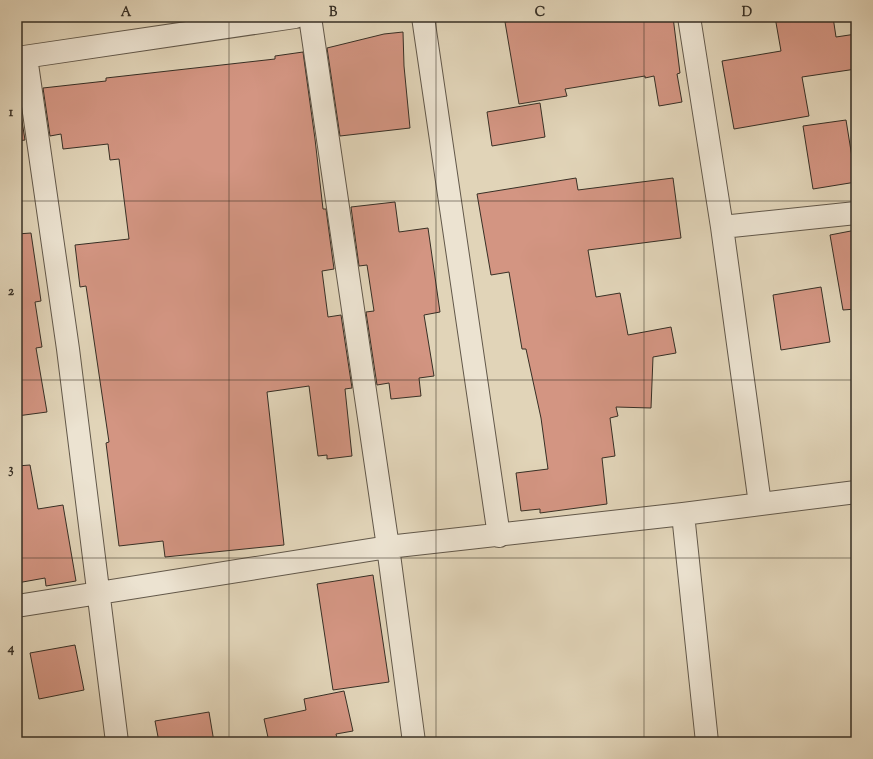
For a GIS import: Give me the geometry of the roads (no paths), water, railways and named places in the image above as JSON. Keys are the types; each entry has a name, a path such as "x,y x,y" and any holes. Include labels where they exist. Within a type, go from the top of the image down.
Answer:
{"street":[{"path":"117,742 68,349 22,57 295,17"},
{"path":"310,17 388,547 414,742"},
{"path":"423,17 500,536"},
{"path":"689,17 722,227 760,504"},
{"path":"722,227 856,213"},
{"path":"17,606 98,595 388,547 500,536 856,492"},
{"path":"684,514 707,742"}]}
